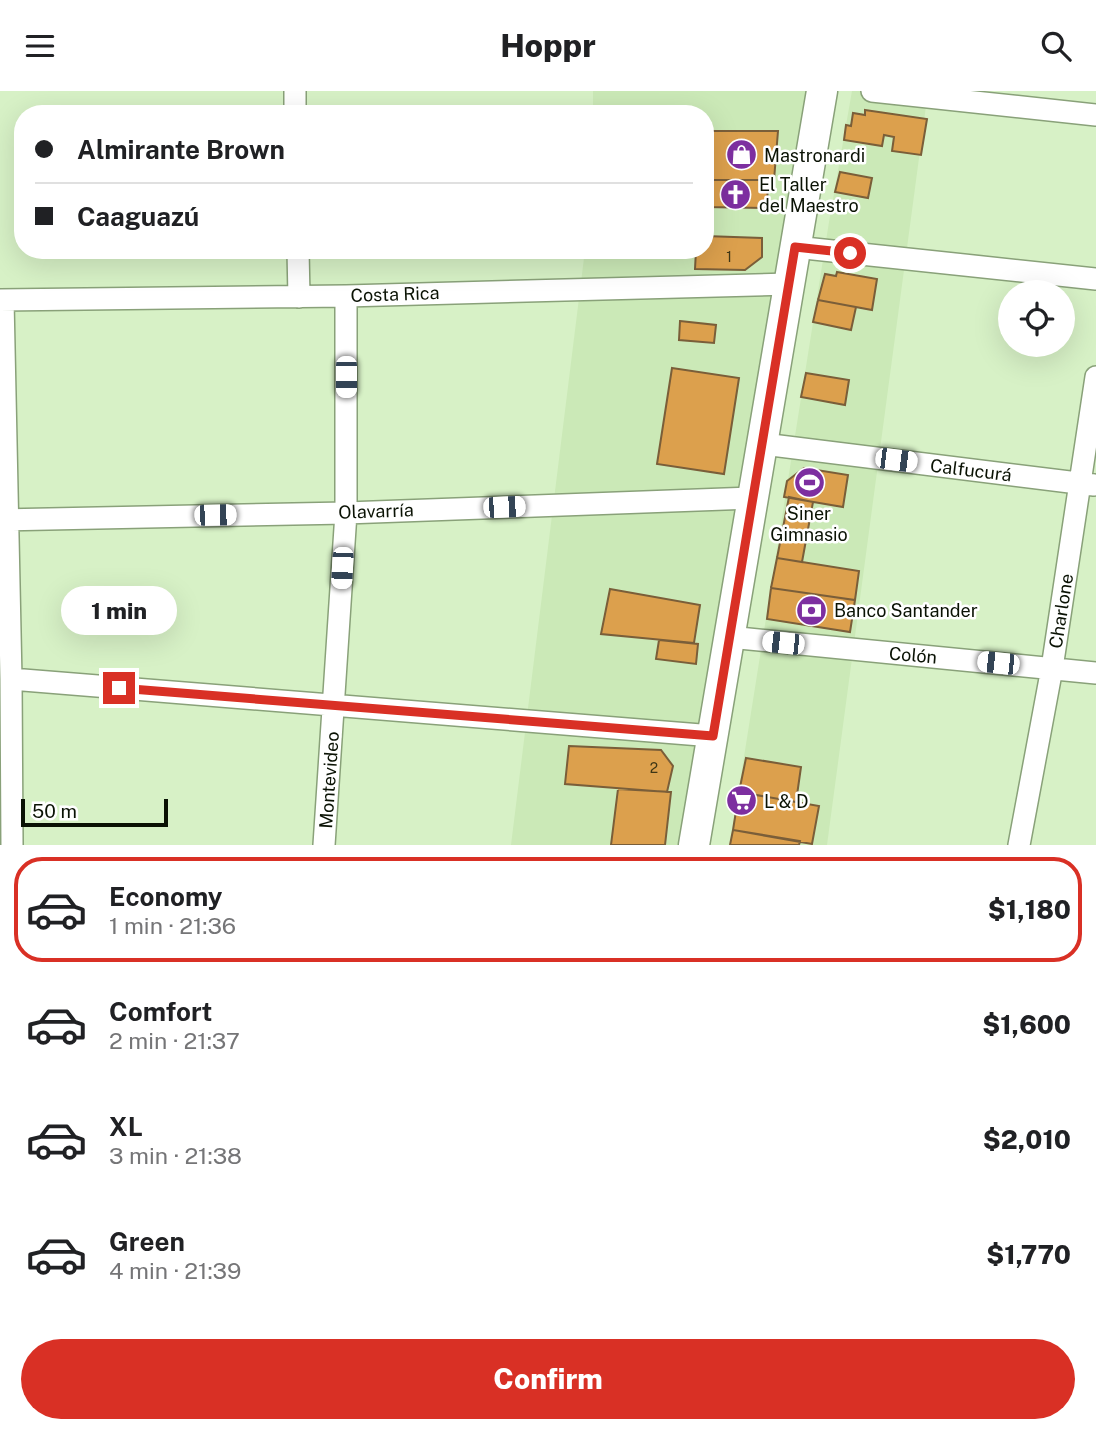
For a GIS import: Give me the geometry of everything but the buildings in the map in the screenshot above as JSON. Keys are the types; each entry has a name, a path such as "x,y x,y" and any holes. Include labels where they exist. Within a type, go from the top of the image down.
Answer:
{"main road":[{"path":"694,845 822,91"}],"street":[{"path":"872,91 1096,115"},
{"path":"795,247 1096,279"},
{"path":"298,259 299,297"},
{"name":"Costa Rica","path":"1,300 299,297 789,284"},
{"name":"Montevideo","path":"324,845 346,513 346,296"},
{"path":"1,300 3,519 11,679 5,737 12,845"},
{"name":"Charlone","path":"1019,845 1089,485 1096,377"},
{"name":"Calfucurá","path":"763,444 1089,485"},
{"name":"Olavarría","path":"3,519 346,513 752,498"},
{"name":"Colón","path":"729,637 1096,673"},
{"path":"11,679 713,736"}],"shaded area":[{"path":"593,91 808,91 678,845 511,845 584,259 714,259 714,105 593,105"},
{"path":"852,91 928,91 827,845 730,845 829,222"}],"place":[{"name":"Mastronardi","path":"741,155"},
{"name":"El Taller del Maestro","path":"736,194"},
{"name":"Siner Gimnasio","path":"809,483"},
{"name":"Banco Santander","path":"811,610"},
{"name":"L & D","path":"741,801"}],"route":[{"path":"119,688 713,736 795,247 850,253"}]}
